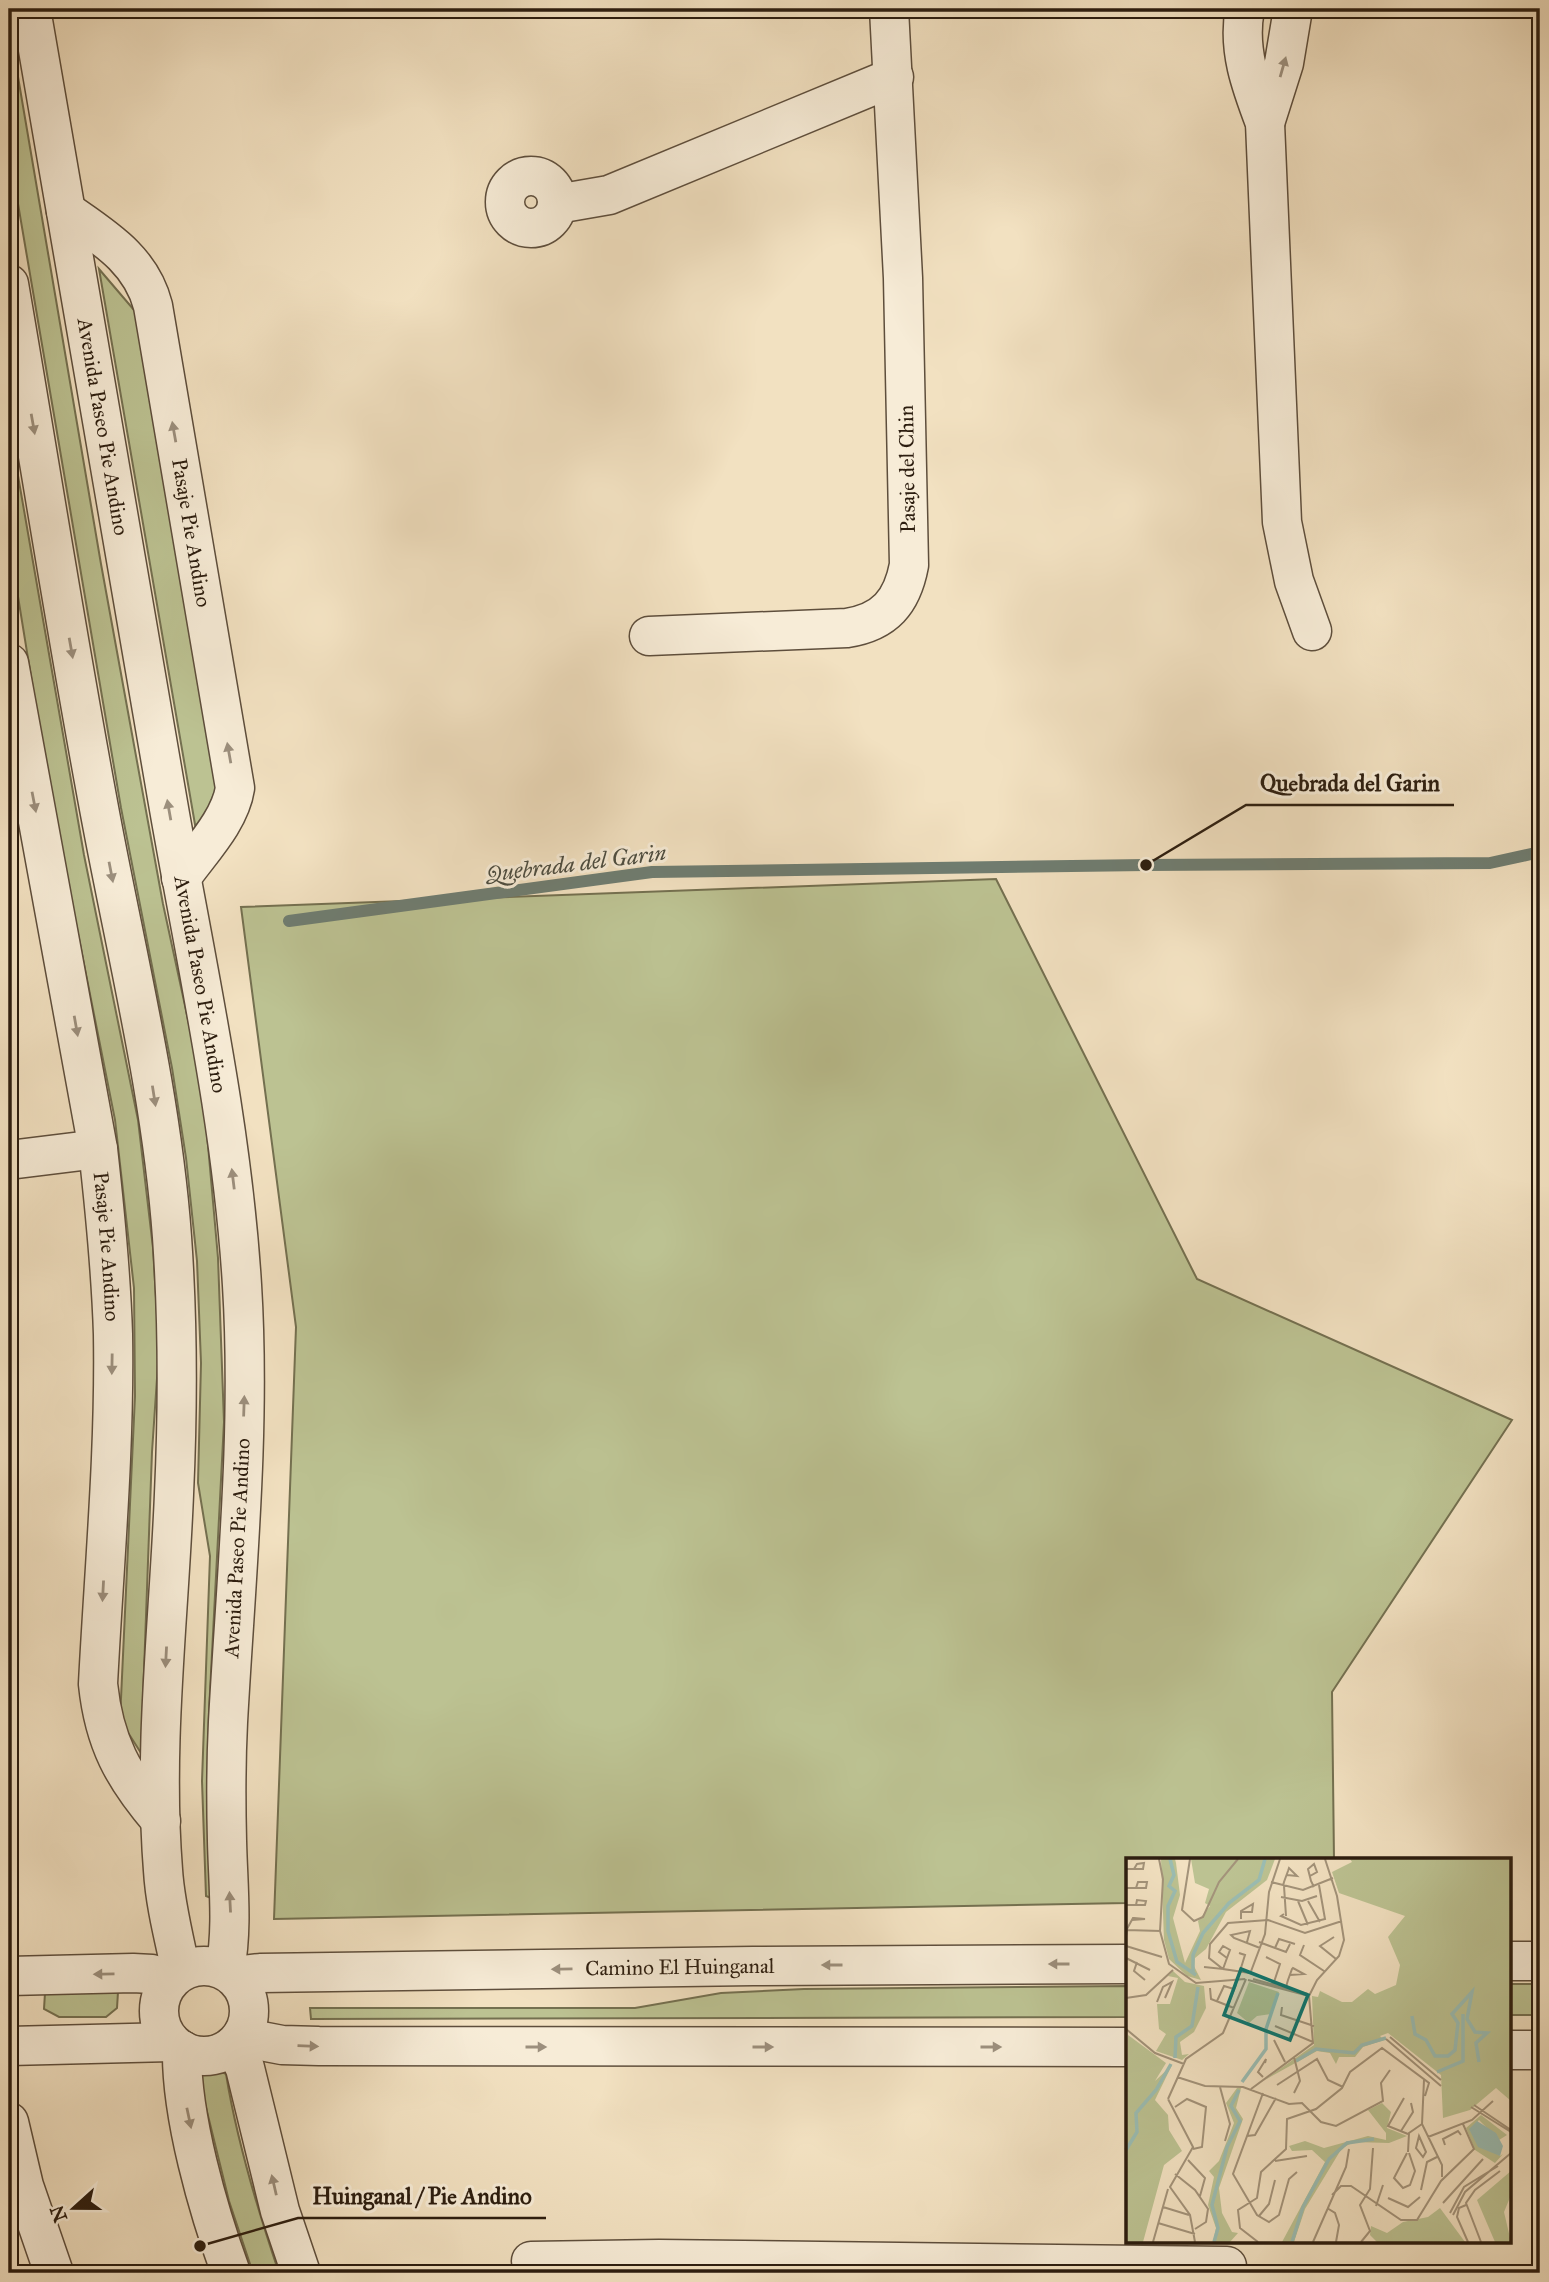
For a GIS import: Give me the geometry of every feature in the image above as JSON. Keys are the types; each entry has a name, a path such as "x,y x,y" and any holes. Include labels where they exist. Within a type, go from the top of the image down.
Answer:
{"street":[{"name":"Avenida Paseo Pie Andino","path":"31,9 181,878 220,1085 234,1187 242,1289 245,1383 228,1731 229,1973"},
{"name":"Pasaje del Chin","path":"649,636 855,626 878,618 900,595 909,565 903,278 890,9"},
{"path":"1245,9 1242,38 1244,58 1265,123 1282,522 1294,581 1311,631"},
{"path":"1265,123 1289,42 1293,9"},
{"path":"557,204 610,195 894,77"},
{"name":"Pasaje Pie Andino","path":"66,211 130,260 149,289 153,306 235,788 226,816 181,878"},
{"path":"9,284 91,766 148,1060 172,1233 177,1390 175,1491 160,1763 167,1903 176,1975"},
{"name":"Pasaje Pie Andino","path":"9,663 15,729 98,1149 109,1256 113,1335 98,1684 101,1713 118,1762 161,1821"},
{"path":"9,1160 98,1149"},
{"path":"1510,1961 1540,1961"},
{"name":"Camino El Huinganal","path":"229,1973 1126,1964"},
{"path":"9,2046 176,2046 203,2056 225,2051 237,2041 247,2026 250,2012 243,1986 229,1973 203,1965 192,1966 176,1975 160,1999 158,2010 164,2033 176,2046 198,2159 230,2273"},
{"path":"9,1976 133,1973 176,1975"},
{"path":"237,2041 319,2046 1126,2047"},
{"path":"237,2041 280,2211 301,2273"},
{"path":"1510,2050 1540,2050"},
{"path":"9,2122 24,2186 54,2273"},
{"path":"531,2261 659,2266 1228,2260"}],"green space":[{"path":"9,24 101,564 163,904 203,1089 218,1258 224,1422 209,1711 207,1792 211,1898 206,1896 202,1781 210,1556 198,1483 201,1363 197,1261 186,1158 172,1068 121,808 9,151"},
{"path":"99,269 140,317 220,779 197,836"},
{"path":"9,424 84,855 138,1120 153,1248 159,1349 152,1452 141,1753 120,1720 135,1396 134,1288 115,1120 49,788 9,541"},
{"path":"996,879 1197,1279 1512,1420 1332,1692 1334,1858 1126,1858 1126,1903 274,1919 296,1327 241,907"},
{"path":"1510,1984 1540,1984 1540,2015 1510,2015"},
{"path":"1126,1986 1126,2017 311,2019 310,2008 635,2008 721,1993 804,1989"},
{"path":"118,1992 117,2008 106,2017 59,2017 44,2009 45,1993"},
{"path":"211,2066 226,2074 248,2175 279,2273 253,2273 229,2201 198,2075"}],"waterway":[{"name":"Quebrada del Garin","path":"289,921 652,872 1490,863 1540,852"}],"place":[{"name":"Quebrada del Garin","path":"1146,865"},
{"name":"Huinganal / Pie Andino","path":"200,2246"}]}
